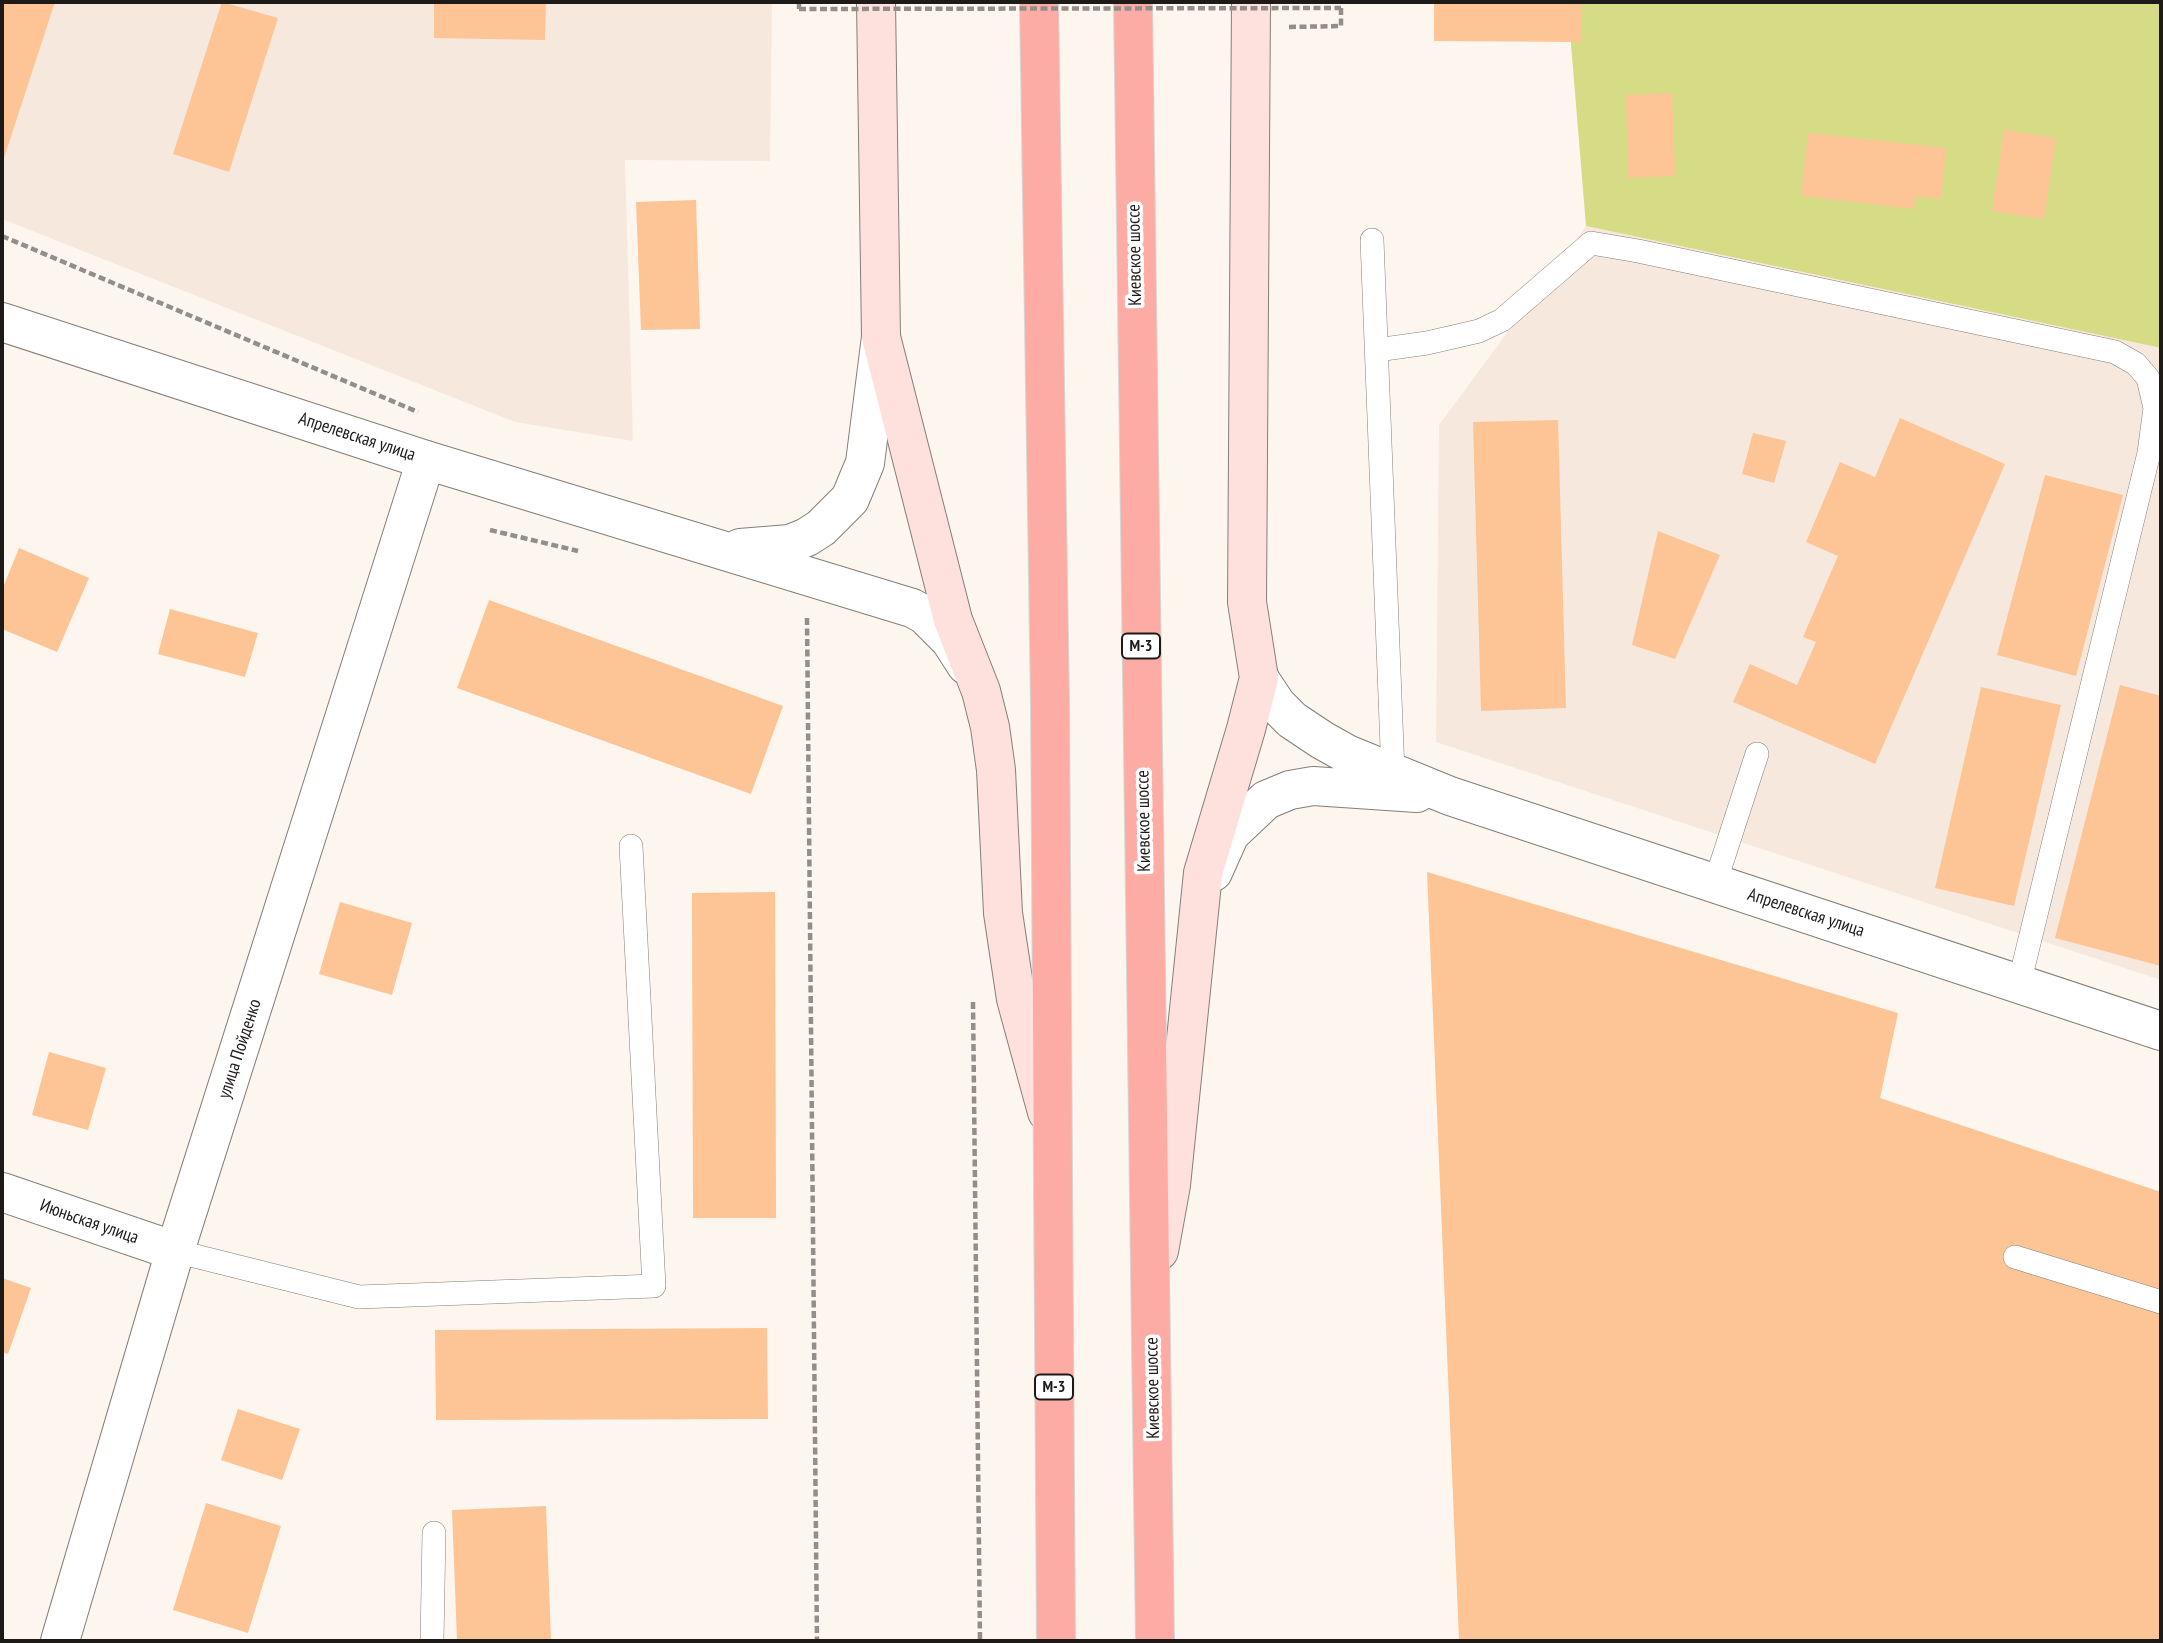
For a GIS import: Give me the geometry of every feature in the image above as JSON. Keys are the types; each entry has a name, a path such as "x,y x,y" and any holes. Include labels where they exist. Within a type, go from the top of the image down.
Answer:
{"highway":[{"name":"М-3","path":"1039,2 1050,704 1056,1641"},
{"name":"Киевское шоссе","path":"1133,2 1155,1641"}],"main road":[{"path":"1152,1291 1171,1185 1203,873 1259,678 1247,602 1251,2"},
{"path":"859,6 881,337 953,620 981,691 990,727 996,770 1003,913 1016,999 1053,1133"}],"street":[{"name":"Апрелевская улица","path":"2,322 426,460 912,608 925,615 950,640 981,691"},
{"path":"714,548 790,544 821,528 850,499 865,463 881,337"},
{"name":"улица Пойденко","path":"60,1641 176,1251 426,460"},
{"path":"1259,678 1277,705 1292,720 1347,754 1450,796"},
{"path":"1197,913 1230,834 1266,800 1290,790 1313,786 1450,796"},
{"name":"Апрелевская улица","path":"1450,796 2161,1031"},
{"name":"Июньская улица","path":"2,1192 176,1251"}],"lane":[{"path":"1372,240 1393,773"},
{"path":"1377,350 1427,344 1479,331 1502,320 1591,243 2104,349 2136,364 2148,378 2155,408 2148,453 2019,984"},
{"path":"1716,883 1757,754"},
{"path":"176,1251 359,1297 654,1286 631,846"},
{"path":"2015,1257 2161,1302"},
{"path":"432,1641 434,1533"}],"path":[{"path":"799,2 799,9 859,6 1341,8 1341,26 1281,27"},
{"path":"842,2 859,6"},
{"path":"842,21 859,6"},
{"path":"2,236 423,415"},
{"path":"490,530 578,551"},
{"path":"807,608 817,1641"},
{"path":"973,993 980,1641"}],"shaded area":[{"path":"2,2 772,2 770,161 625,160 633,441 515,422 2,219"},
{"path":"1586,226 2161,348 2161,980 1436,742 1439,425"}],"green space":[{"path":"1557,2 2161,2 2161,348 1586,226 1569,20"}],"building":[{"path":"2,2 55,2 2,164"},
{"path":"222,2 278,18 229,172 173,154"},
{"path":"434,2 546,2 545,40 434,38"},
{"path":"1434,2 1581,2 1581,42 1434,41"},
{"path":"1672,93 1675,176 1628,178 1626,95"},
{"path":"2004,130 2056,138 2044,219 1992,211"},
{"path":"1808,133 1946,148 1941,199 1915,196 1914,209 1801,196"},
{"path":"696,200 700,329 641,330 636,202"},
{"path":"1900,418 2005,464 1875,764 1733,702 1750,664 1797,685 1816,642 1803,637 1838,556 1806,542 1840,462 1875,477"},
{"path":"1558,420 1566,708 1481,711 1473,422"},
{"path":"1753,433 1786,441 1774,483 1742,474"},
{"path":"2045,475 2123,495 2076,676 1997,655"},
{"path":"1658,531 1720,555 1675,659 1632,645"},
{"path":"19,548 89,578 57,652 2,629 2,590"},
{"path":"489,600 783,706 751,794 457,688"},
{"path":"170,609 258,633 245,677 158,654"},
{"path":"2120,685 2161,696 2161,966 2055,938"},
{"path":"1981,687 2061,705 2014,906 1935,888"},
{"path":"1427,872 1898,1013 1880,1098 2161,1192 2161,1641 1459,1641"},
{"path":"775,892 776,1218 693,1218 692,893"},
{"path":"340,902 412,923 392,995 319,974"},
{"path":"49,1052 106,1068 88,1130 32,1115"},
{"path":"2,1278 31,1288 8,1354 2,1352"},
{"path":"767,1328 768,1419 436,1420 435,1330"},
{"path":"238,1409 300,1429 282,1480 221,1460"},
{"path":"206,1503 281,1526 248,1633 173,1610"},
{"path":"546,1506 551,1641 457,1641 452,1510"}]}
